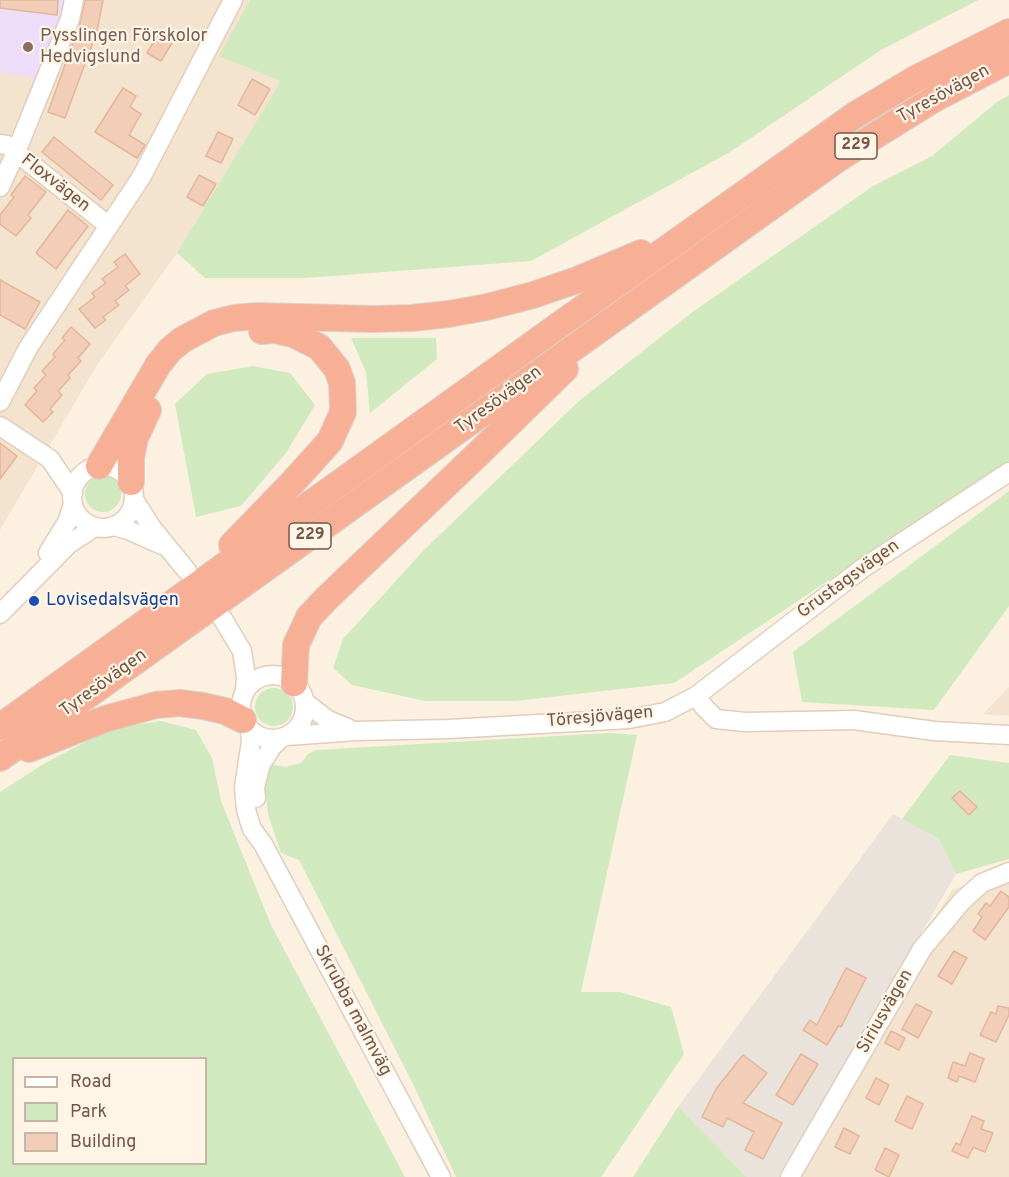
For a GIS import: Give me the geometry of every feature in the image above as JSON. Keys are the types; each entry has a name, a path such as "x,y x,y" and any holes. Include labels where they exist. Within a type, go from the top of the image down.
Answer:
{"highway":[{"name":"Tyresövägen","path":"0,727 855,115 917,78 1009,32"},
{"name":"Tyresövägen","path":"0,760 839,158 934,99 1009,60"},
{"path":"95,467 158,365 170,350 182,340 214,322 256,316 333,319 412,318 487,307 578,280 686,234"},
{"path":"292,686 296,645 309,617 621,313"},
{"path":"133,491 131,458 135,438 150,405 172,372 203,345 252,331 275,330 293,334 319,347 337,369 343,390 343,412 330,441 254,523 176,601"},
{"path":"0,760 105,719 156,705 180,703 203,706 225,711 247,725"}],"street":[{"path":"0,187 8,148 70,19 74,0"},
{"path":"0,402 28,348 142,176 233,0"},
{"name":"Floxvägen","path":"8,148 109,226"},
{"path":"0,426 50,459 95,467 110,466 120,470 165,546 187,571"},
{"path":"50,459 73,498 77,514 85,522 143,536 165,546"},
{"path":"23,589 68,522 76,481 83,472 95,467"},
{"name":"Grustagsvägen","path":"696,696 863,568 1009,472"},
{"path":"0,614 69,544 128,516 133,491"},
{"name":"Töresjövägen","path":"221,616 242,651 261,667 292,686 328,720 356,731"},
{"name":"Töresjövägen","path":"242,651 246,677 245,691"},
{"path":"265,675 292,686 304,715 298,727 284,737 268,739 259,737 247,725 241,711 245,691 253,681 265,675"},
{"path":"696,696 716,719 745,722 839,719 934,731 1009,735"},
{"name":"Töresjövägen","path":"284,737 356,731 449,729 629,718 665,712 696,696"},
{"name":"Skrubba malmväg","path":"247,725 251,741 244,787 246,810 252,829 263,844 441,1177"},
{"name":"Skrubba malmväg","path":"263,844 256,810 255,787 265,757 284,737"},
{"name":"Siriusvägen","path":"790,1177 922,949 962,901 982,883 1009,872"}],"shaded area":[{"path":"0,0 250,0 220,56 282,81 177,253 97,365 0,530"},
{"name":"Pysslingen Förskolor Hedvigslund","path":"0,0 69,0 43,79 0,73"},
{"path":"1009,687 1009,716 983,714"},
{"path":"893,814 939,839 956,874 778,1177 747,1177 678,1107"},
{"path":"1009,870 1009,1177 778,1177 952,890"}],"green space":[{"path":"250,0 978,0 881,50 730,152 531,261 305,278 205,278 177,253 281,81 219,56"},
{"path":"1009,95 1009,461 674,683 515,701 425,701 352,685 333,668 343,639 424,550 579,401 694,311 873,186 932,156 997,102"},
{"path":"351,338 436,338 437,359 370,413 366,372"},
{"path":"253,366 290,373 315,405 286,453 241,506 196,517 175,404 207,374"},
{"path":"103,476 116,481 121,494 116,507 103,512 90,507 85,494 90,481"},
{"path":"1009,491 1009,606 934,710 802,702 793,652"},
{"path":"274,688 287,694 293,707 287,720 274,726 261,720 255,707 261,694"},
{"path":"161,721 196,730 212,758 221,801 271,925 405,1177 0,1177 0,792 45,763 112,728"},
{"path":"609,733 637,735 581,992 620,992 671,1007 684,1054 601,1177 456,1177 413,1084 299,860 281,853 268,814 265,787 269,764 285,767 301,763 308,754 316,750"},
{"path":"950,755 1009,763 1009,859 956,874 939,839 902,819"},
{"path":"678,1107 747,1177 633,1177"}],"building":[{"path":"0,0 58,0 57,15 0,8"},
{"path":"85,0 103,0 97,31 65,118 48,112 74,40 76,41"},
{"path":"161,30 175,38 161,61 147,53"},
{"path":"252,79 270,89 255,115 238,105"},
{"path":"123,88 136,96 130,107 141,114 129,135 145,145 137,158 95,132"},
{"path":"218,132 233,139 221,163 206,156"},
{"path":"54,137 113,185 101,200 42,152"},
{"path":"199,175 216,184 203,206 187,197"},
{"path":"25,176 46,192 28,215 31,218 16,236 0,224 0,215 14,197 11,195"},
{"path":"68,210 88,226 56,269 36,253"},
{"path":"125,254 140,274 125,286 129,290 115,301 119,305 103,317 106,320 95,328 79,309 95,297 92,293 106,283 102,279 118,267 114,262"},
{"path":"0,280 40,302 25,329 0,315"},
{"path":"71,327 90,344 78,358 81,361 68,375 70,378 58,391 62,395 50,409 53,412 43,422 25,405 37,391 34,388 46,375 42,371 55,357 53,354 65,340 62,338"},
{"path":"0,443 17,456 0,479"},
{"path":"960,791 977,807 969,815 952,798"},
{"path":"1001,891 1009,897 1009,907 985,940 973,931 982,917 978,914 986,903 990,906"},
{"path":"954,951 967,958 952,984 938,976"},
{"path":"846,968 866,978 841,1027 839,1025 827,1045 803,1030 810,1020 817,1025"},
{"path":"916,1004 932,1012 918,1038 902,1029"},
{"path":"998,1006 1009,1008 1009,1015 996,1042 980,1035 991,1012 996,1014"},
{"path":"891,1031 905,1038 899,1050 885,1043"},
{"path":"970,1053 984,1059 975,1082 959,1076 957,1082 948,1078 953,1062 965,1066"},
{"path":"801,1054 818,1064 793,1105 776,1095"},
{"path":"743,1055 767,1073 743,1103 782,1123 763,1159 745,1150 754,1132 727,1118 723,1127 702,1117 716,1089"},
{"path":"876,1078 889,1085 879,1105 866,1098"},
{"path":"907,1096 923,1104 912,1129 895,1121"},
{"path":"972,1116 984,1121 981,1129 993,1133 985,1152 973,1147 968,1158 952,1151 956,1143 960,1145"},
{"path":"844,1128 859,1136 850,1154 835,1147"},
{"path":"885,1148 899,1155 889,1177 875,1170"}],"place":[{"name":"Pysslingen Förskolor Hedvigslund","path":"28,47"},
{"name":"Lovisedalsvägen","path":"34,601"}]}
